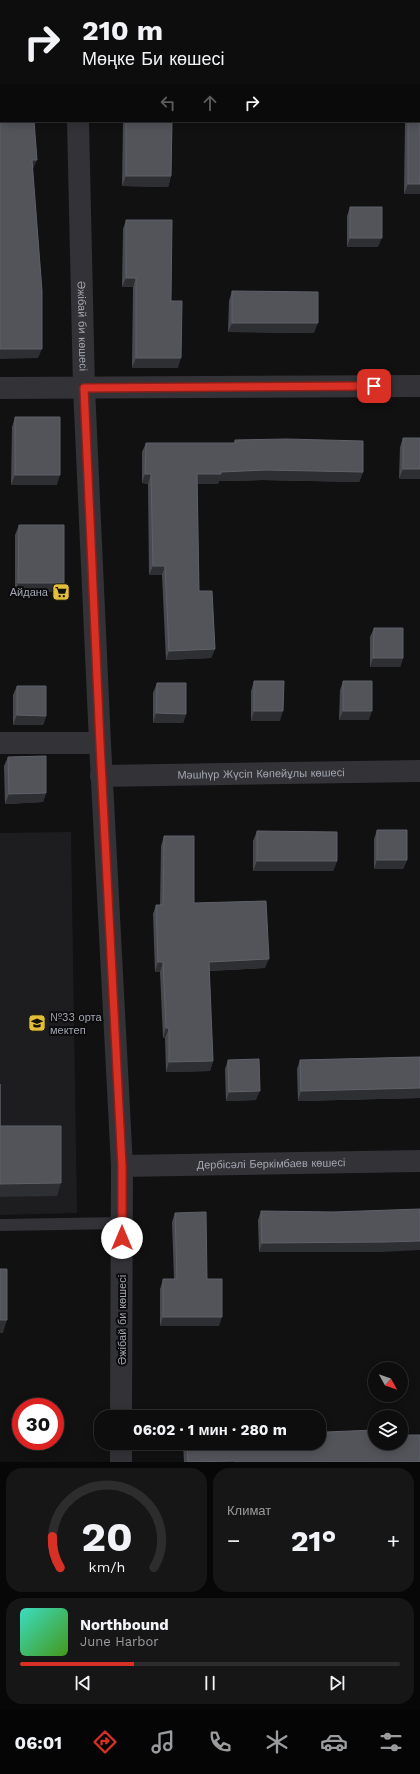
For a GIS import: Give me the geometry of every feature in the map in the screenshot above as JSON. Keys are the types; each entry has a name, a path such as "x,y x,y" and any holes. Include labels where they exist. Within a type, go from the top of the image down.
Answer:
{"main road":[{"path":"0,0 8,0"}],"street":[{"name":"Әжібай би көшесі","path":"78,122 84,388 100,743 122,1166 121,1410"},
{"path":"0,388 420,386"},
{"path":"0,743 100,743"},
{"name":"Мәшһүр Жүсіп Көпейұлы көшесі","path":"102,776 420,771"},
{"name":"Дербісәлі Беркімбаев көшесі","path":"122,1166 420,1161"},
{"path":"121,1450 121,1462"}],"lane":[{"path":"0,1225 122,1223"}],"shaded area":[{"name":"№33 орта мектеп","path":"71,832 77,1213 0,1215 0,833"}],"building":[{"path":"0,122 34,122 37,160 32,160 42,291 42,349 0,349"},
{"path":"126,122 172,122 171,176 126,176"},
{"path":"408,122 420,122 420,184 408,184"},
{"path":"350,207 382,207 382,238 350,238"},
{"path":"126,220 172,220 171,301 182,301 181,358 136,358 136,278 126,278"},
{"path":"232,291 318,292 318,323 232,323"},
{"path":"15,417 60,417 60,475 15,475"},
{"path":"403,438 420,438 420,469 403,469"},
{"path":"286,439 363,441 363,472 266,470 221,472 221,474 197,474 199,591 212,591 215,649 169,651 165,566 153,566 151,474 145,474 146,443 235,443 235,440"},
{"path":"19,525 64,525 64,583 18,583"},
{"path":"374,628 403,628 403,658 373,658"},
{"path":"254,681 284,681 283,711 254,711"},
{"path":"343,681 372,681 372,711 343,711"},
{"path":"157,683 186,683 186,714 156,713"},
{"path":"17,686 46,686 46,716 17,715"},
{"path":"46,756 46,793 9,794 8,757"},
{"path":"377,830 407,830 407,860 377,860"},
{"path":"257,831 337,832 337,861 257,861"},
{"path":"164,836 194,836 194,903 266,901 269,959 209,962 213,1061 169,1062 169,1028 166,1028 163,962 158,962 156,905 163,905"},
{"path":"420,1057 420,1088 301,1091 300,1060"},
{"path":"259,1059 260,1091 229,1092 228,1060"},
{"path":"0,1126 61,1126 61,1183 0,1184"},
{"path":"420,1209 420,1241 262,1243 261,1211 333,1212"},
{"path":"206,1212 207,1279 222,1279 222,1317 163,1317 163,1279 177,1279 175,1213"},
{"path":"0,1269 7,1269 7,1320 0,1320"},
{"path":"368,1430 368,1450 408,1450 408,1435 420,1435 420,1462 188,1462 187,1450 326,1450 326,1432"}],"place":[{"name":"Айдана","path":"61,592"},
{"name":"№33 орта мектеп","path":"37,1023"}],"route":[{"path":"122,1238 122,1166 100,743 84,388 374,386"}]}
